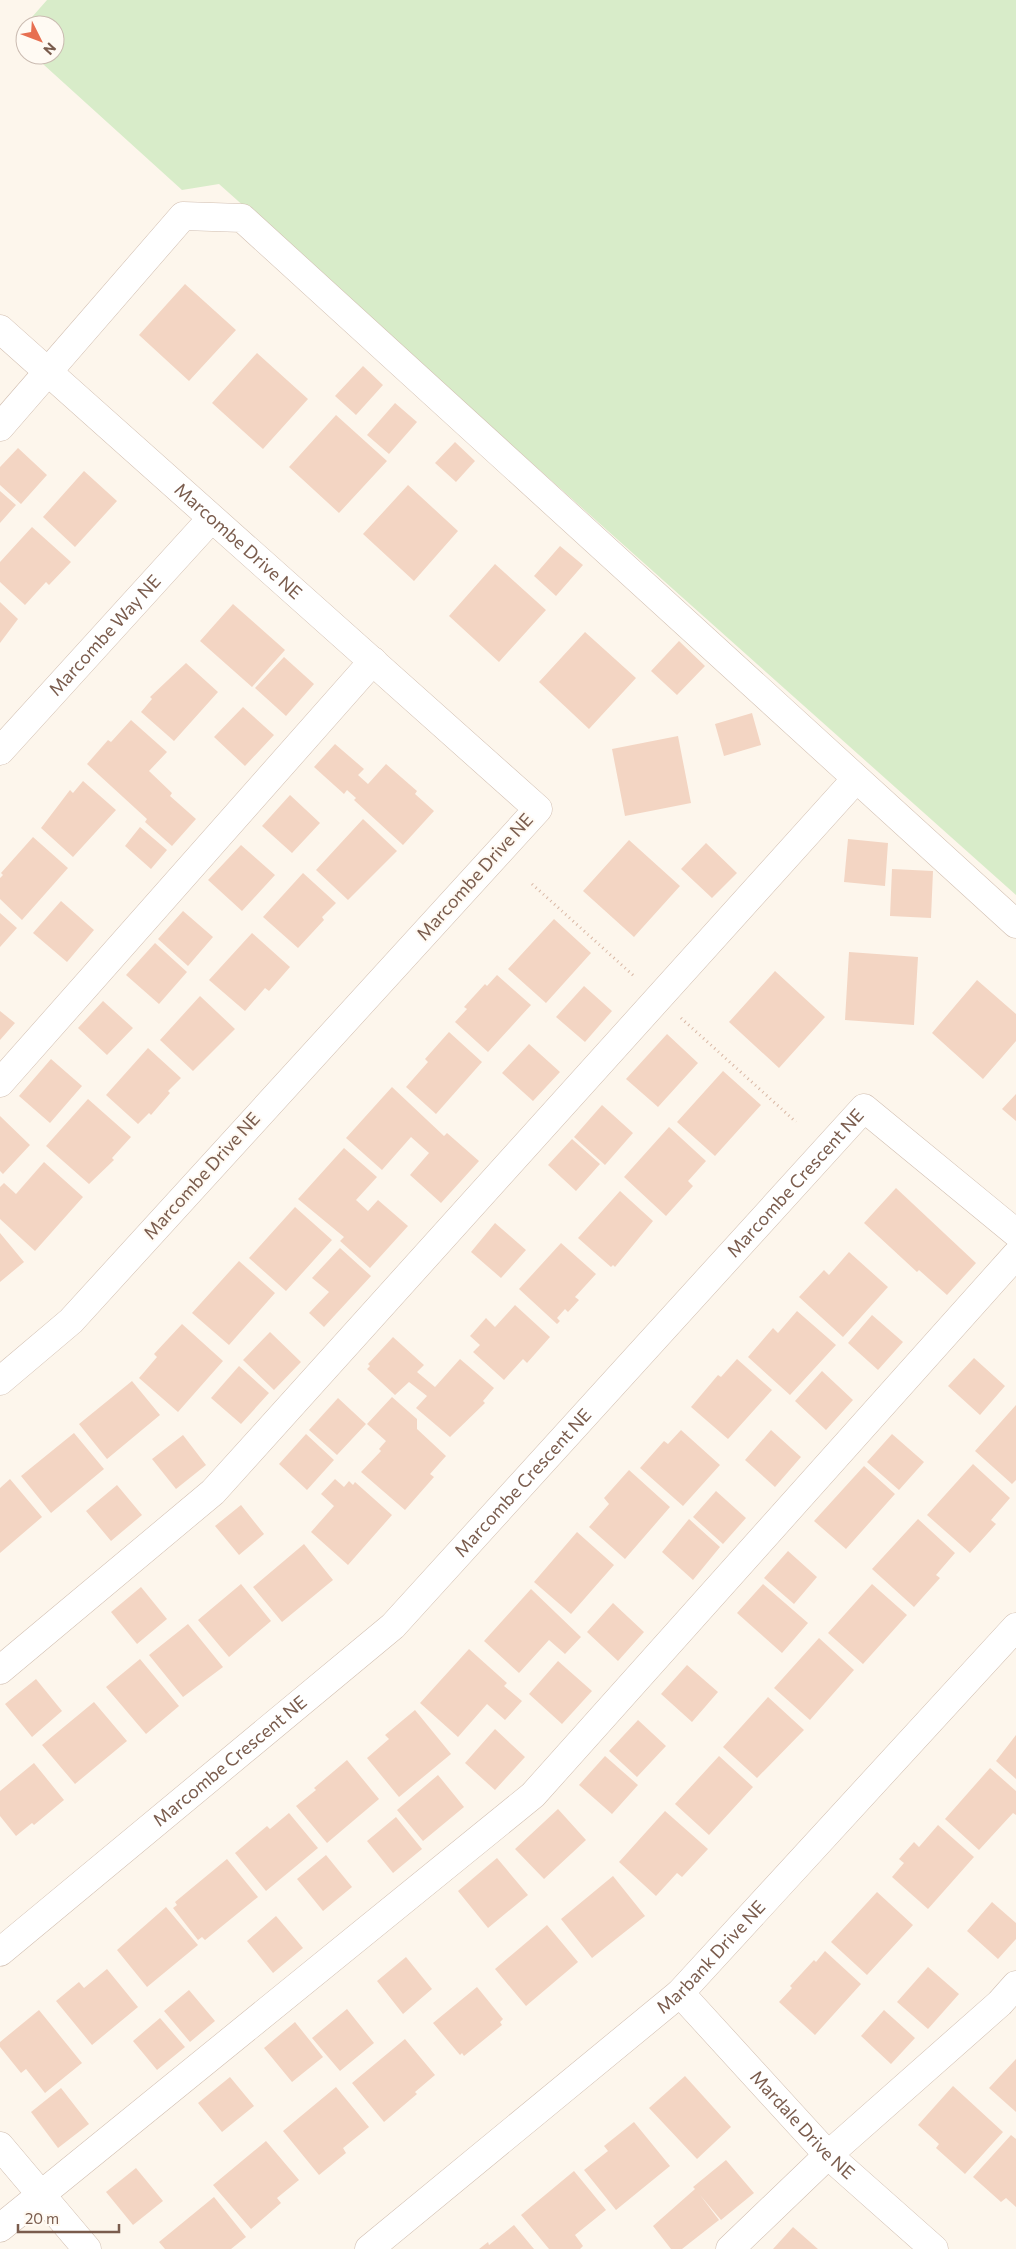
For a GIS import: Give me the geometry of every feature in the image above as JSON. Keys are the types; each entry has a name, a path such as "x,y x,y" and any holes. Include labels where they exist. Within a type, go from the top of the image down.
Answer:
{"street":[{"path":"0,426 182,216 242,218 1016,924"},
{"name":"Marcombe Drive NE","path":"0,329 210,519 373,660 538,809 71,1321 0,1381"},
{"name":"Marcombe Way NE","path":"0,751 210,519"},
{"path":"0,1083 373,660"},
{"path":"0,1670 213,1492 856,779"},
{"name":"Marcombe Crescent NE","path":"0,1952 393,1626 864,1108 1016,1233"},
{"path":"0,2228 533,1795 1016,1255"},
{"name":"Marbank Drive NE","path":"369,2249 680,1993 1016,1627"},
{"name":"Mardale Drive NE","path":"680,1993 828,2155 934,2249"},
{"path":"730,2249 828,2155 1011,2002"},
{"path":"0,2146 87,2249"}],"path":[{"path":"532,884 640,981"},
{"path":"679,1016 796,1122"}],"green space":[{"path":"47,0 1016,0 1016,895 219,184 182,190 44,65 65,65 65,15 34,15"}],"building":[{"path":"185,284 236,330 189,381 139,335"},
{"path":"257,353 308,399 263,449 212,403"},
{"path":"363,366 383,385 356,415 335,396"},
{"path":"395,403 417,422 389,454 367,435"},
{"path":"336,415 387,461 339,513 289,467"},
{"path":"455,442 475,461 456,482 435,463"},
{"path":"18,448 47,475 21,504 0,485 0,467"},
{"path":"84,471 117,501 75,547 43,517"},
{"path":"408,485 458,531 414,581 363,534"},
{"path":"0,491 16,505 0,523"},
{"path":"32,527 71,562 49,585 46,582 25,605 0,582 0,562"},
{"path":"560,546 583,565 556,596 534,576"},
{"path":"495,564 546,610 499,662 449,616"},
{"path":"0,602 18,619 0,643"},
{"path":"233,604 285,650 252,687 200,641"},
{"path":"585,632 636,678 589,729 539,682"},
{"path":"679,641 705,666 677,695 651,671"},
{"path":"284,657 314,684 286,716 255,688"},
{"path":"186,663 218,692 174,741 141,712 152,699 150,697"},
{"path":"243,707 274,735 245,766 214,737"},
{"path":"752,713 761,745 724,756 715,724"},
{"path":"131,720 167,752 149,771 172,793 170,796 196,819 172,846 145,822 147,819 87,764 108,740 111,742"},
{"path":"678,736 691,803 625,816 612,749"},
{"path":"335,744 364,769 358,775 368,784 386,764 417,791 415,794 434,811 403,845 354,800 356,798 347,790 344,794 314,767"},
{"path":"83,781 116,810 73,857 41,828 70,790 73,793"},
{"path":"290,795 320,823 292,853 262,826"},
{"path":"363,819 397,851 348,900 316,870"},
{"path":"140,827 167,850 151,869 125,846"},
{"path":"33,837 68,868 22,920 0,899 0,878 3,875 1,873"},
{"path":"848,839 888,843 885,886 844,882"},
{"path":"629,840 680,886 634,937 583,891"},
{"path":"706,843 737,873 712,898 681,869"},
{"path":"241,845 275,875 242,911 208,880"},
{"path":"892,869 933,871 931,918 890,916"},
{"path":"303,873 336,903 322,917 324,920 298,948 263,917"},
{"path":"61,901 94,930 67,962 33,933"},
{"path":"183,911 213,937 188,966 158,939"},
{"path":"0,913 17,928 0,947"},
{"path":"554,919 591,953 546,1003 508,969"},
{"path":"252,933 290,967 269,991 265,988 245,1011 209,980"},
{"path":"155,943 187,972 159,1004 126,975"},
{"path":"849,952 918,957 914,1025 845,1020"},
{"path":"775,971 825,1017 779,1068 729,1022"},
{"path":"497,975 531,1005 488,1052 455,1022 467,1009 464,1007 485,984 487,986"},
{"path":"977,980 1016,1014 1016,1041 983,1079 932,1033"},
{"path":"584,986 612,1011 585,1042 556,1017"},
{"path":"200,996 235,1029 193,1071 160,1040"},
{"path":"103,1001 133,1028 107,1055 78,1028"},
{"path":"0,1011 15,1023 0,1040"},
{"path":"449,1032 482,1062 436,1114 406,1087 428,1062 425,1059"},
{"path":"667,1034 698,1063 658,1107 626,1079"},
{"path":"529,1044 560,1072 533,1101 502,1073"},
{"path":"148,1048 181,1078 168,1091 170,1093 151,1115 149,1113 138,1124 106,1095"},
{"path":"51,1059 82,1086 50,1123 19,1096"},
{"path":"723,1071 761,1105 715,1156 677,1122"},
{"path":"392,1087 444,1136 447,1133 479,1161 441,1203 410,1175 429,1153 411,1137 382,1170 346,1138"},
{"path":"1016,1094 1016,1121 1002,1109"},
{"path":"88,1099 131,1137 112,1158 114,1160 89,1184 46,1146"},
{"path":"602,1105 633,1133 605,1165 574,1137"},
{"path":"0,1116 30,1145 3,1174 0,1171"},
{"path":"669,1127 706,1161 688,1181 693,1186 666,1216 624,1177"},
{"path":"572,1139 600,1164 576,1191 548,1165"},
{"path":"344,1148 377,1177 356,1200 368,1211 378,1200 408,1226 370,1268 340,1241 344,1237 298,1199"},
{"path":"44,1162 83,1197 35,1251 0,1219 0,1187 4,1183 16,1194"},
{"path":"896,1188 976,1263 947,1295 919,1270 917,1272 864,1223"},
{"path":"620,1191 653,1221 615,1267 613,1265 611,1267 578,1238"},
{"path":"295,1207 332,1240 286,1291 249,1258"},
{"path":"495,1223 526,1250 501,1278 471,1252"},
{"path":"0,1233 24,1262 0,1282"},
{"path":"561,1243 596,1274 575,1297 579,1300 568,1312 565,1309 557,1318 560,1321 557,1324 519,1289"},
{"path":"340,1248 371,1276 324,1327 309,1313 329,1292 312,1278"},
{"path":"849,1252 888,1287 843,1337 799,1297 824,1270 829,1275"},
{"path":"239,1261 275,1293 229,1345 192,1313"},
{"path":"515,1305 550,1337 527,1363 523,1359 504,1380 473,1352 480,1345 470,1336 486,1318 495,1327"},
{"path":"797,1311 836,1345 790,1395 748,1357 773,1328 778,1333"},
{"path":"872,1315 903,1342 878,1370 848,1343"},
{"path":"182,1324 223,1361 178,1412 139,1378 157,1357 154,1354"},
{"path":"270,1332 301,1362 274,1390 243,1360"},
{"path":"393,1337 424,1365 417,1372 435,1387 460,1359 494,1388 483,1401 485,1403 450,1437 416,1408 427,1396 409,1382 395,1395 367,1369 370,1366 368,1364"},
{"path":"974,1358 1005,1386 980,1415 948,1386"},
{"path":"737,1359 772,1390 728,1439 691,1407 718,1375 721,1377"},
{"path":"239,1366 269,1393 241,1424 211,1398"},
{"path":"822,1371 853,1400 826,1430 795,1401"},
{"path":"132,1381 160,1415 107,1459 79,1424"},
{"path":"392,1397 417,1419 417,1429 446,1456 430,1474 434,1477 405,1510 361,1472 381,1451 379,1449 386,1441 367,1424"},
{"path":"338,1398 366,1424 337,1455 309,1430"},
{"path":"1016,1405 1016,1480 1012,1484 975,1451"},
{"path":"681,1430 720,1465 683,1506 640,1468 664,1441 668,1444"},
{"path":"771,1430 801,1457 775,1487 745,1460"},
{"path":"74,1433 104,1469 51,1513 21,1476"},
{"path":"306,1434 334,1460 307,1490 279,1464"},
{"path":"892,1434 924,1462 899,1490 867,1462"},
{"path":"183,1435 206,1465 176,1489 152,1459"},
{"path":"973,1464 1010,1498 991,1520 996,1524 970,1553 927,1515"},
{"path":"864,1466 895,1494 846,1549 814,1521"},
{"path":"629,1470 670,1507 625,1559 589,1527 609,1504 604,1498"},
{"path":"10,1479 42,1517 0,1553 0,1488"},
{"path":"335,1479 344,1487 349,1481 353,1485 355,1482 392,1515 348,1565 311,1532 334,1506 321,1494"},
{"path":"117,1485 142,1515 111,1541 86,1511"},
{"path":"716,1491 746,1518 723,1544 693,1517"},
{"path":"241,1505 264,1534 239,1555 215,1526"},
{"path":"689,1519 720,1547 693,1580 662,1552"},
{"path":"918,1519 955,1553 936,1575 940,1578 914,1607 872,1569"},
{"path":"577,1532 614,1565 571,1614 534,1582"},
{"path":"304,1544 333,1580 282,1622 253,1587"},
{"path":"788,1551 817,1577 794,1604 764,1578"},
{"path":"241,1584 271,1621 229,1657 198,1620"},
{"path":"763,1584 808,1623 782,1653 737,1613"},
{"path":"872,1584 907,1615 863,1664 828,1633"},
{"path":"141,1587 167,1619 137,1644 111,1612"},
{"path":"531,1589 581,1637 565,1654 549,1640 519,1673 484,1641"},
{"path":"613,1603 644,1632 618,1661 587,1632"},
{"path":"188,1624 223,1667 183,1697 149,1655"},
{"path":"819,1638 854,1670 810,1720 774,1688"},
{"path":"469,1649 507,1683 504,1686 522,1701 505,1720 487,1704 458,1737 420,1703"},
{"path":"140,1659 179,1706 146,1734 106,1687"},
{"path":"558,1661 592,1691 562,1724 529,1694"},
{"path":"687,1665 718,1692 692,1722 661,1694"},
{"path":"36,1679 62,1711 32,1737 5,1704"},
{"path":"768,1697 804,1730 757,1778 723,1747"},
{"path":"94,1702 127,1741 75,1784 42,1745"},
{"path":"415,1710 451,1754 399,1797 367,1758 389,1739 385,1735"},
{"path":"638,1720 666,1746 637,1777 609,1751"},
{"path":"495,1729 525,1757 495,1790 465,1763"},
{"path":"1016,1735 1016,1779 996,1761"},
{"path":"605,1756 638,1785 612,1814 579,1785"},
{"path":"719,1756 753,1787 709,1835 675,1804"},
{"path":"347,1760 379,1799 327,1843 296,1806 316,1790 314,1788"},
{"path":"34,1763 64,1800 34,1825 32,1823 16,1836 0,1816 0,1791"},
{"path":"990,1768 1016,1791 1016,1815 1013,1813 979,1850 945,1819"},
{"path":"438,1775 464,1807 423,1841 397,1810"},
{"path":"558,1809 586,1840 544,1879 515,1849"},
{"path":"665,1811 708,1849 682,1877 677,1873 656,1896 619,1862"},
{"path":"289,1813 318,1848 266,1891 235,1853 267,1826 270,1829"},
{"path":"396,1817 422,1849 393,1873 367,1841"},
{"path":"938,1825 974,1857 928,1909 892,1877 904,1863 899,1859 914,1842 919,1847"},
{"path":"326,1855 352,1887 323,1911 297,1879"},
{"path":"497,1858 528,1895 488,1928 458,1891"},
{"path":"227,1859 258,1897 205,1940 202,1937 198,1940 173,1908 177,1905 175,1902"},
{"path":"613,1876 645,1916 592,1958 561,1919"},
{"path":"877,1892 913,1925 867,1975 831,1942"},
{"path":"992,1902 1016,1923 1016,1939 998,1959 967,1931"},
{"path":"166,1907 198,1945 147,1987 117,1950"},
{"path":"276,1916 303,1948 273,1973 247,1941"},
{"path":"547,1925 578,1962 526,2006 495,1969"},
{"path":"825,1951 861,1984 815,2035 779,2002 792,1988 790,1986"},
{"path":"406,1957 432,1989 403,2014 377,1981"},
{"path":"928,1967 959,1994 928,2029 897,2002"},
{"path":"107,1969 138,2007 92,2045 56,2001 79,1982 84,1988"},
{"path":"477,1987 503,2019 500,2022 502,2025 464,2056 462,2053 460,2055 433,2023"},
{"path":"189,1990 215,2021 190,2042 164,2011"},
{"path":"347,2009 374,2043 340,2071 312,2038"},
{"path":"39,2010 82,2063 45,2093 26,2069 21,2073 0,2047 0,2042"},
{"path":"884,2010 915,2038 891,2064 861,2036"},
{"path":"160,2018 185,2047 157,2070 133,2041"},
{"path":"295,2022 323,2057 292,2082 264,2048"},
{"path":"405,2039 435,2075 415,2092 417,2094 384,2122 352,2083"},
{"path":"1016,2059 1016,2112 989,2088"},
{"path":"685,2076 731,2127 697,2159 649,2108"},
{"path":"230,2077 254,2106 222,2132 198,2103"},
{"path":"953,2086 1003,2132 965,2174 936,2148 939,2144 918,2125"},
{"path":"336,2087 369,2127 343,2148 346,2153 319,2175 283,2131"},
{"path":"61,2088 89,2124 58,2148 31,2112"},
{"path":"634,2122 670,2166 616,2210 584,2170 608,2151 604,2146"},
{"path":"1011,2135 1016,2139 1016,2207 1006,2198 1001,2202 973,2177"},
{"path":"266,2141 299,2180 277,2198 281,2203 251,2229 213,2185"},
{"path":"726,2160 754,2193 721,2220 700,2195 719,2220 682,2249 671,2249 653,2226 695,2189 693,2187"},
{"path":"136,2168 163,2201 133,2225 106,2192"},
{"path":"574,2171 606,2210 575,2235 583,2246 580,2249 549,2249 521,2215"},
{"path":"214,2197 246,2237 231,2249 165,2249 159,2242"},
{"path":"514,2225 534,2249 479,2249 488,2242 489,2245"},
{"path":"793,2227 818,2249 773,2249"}]}
